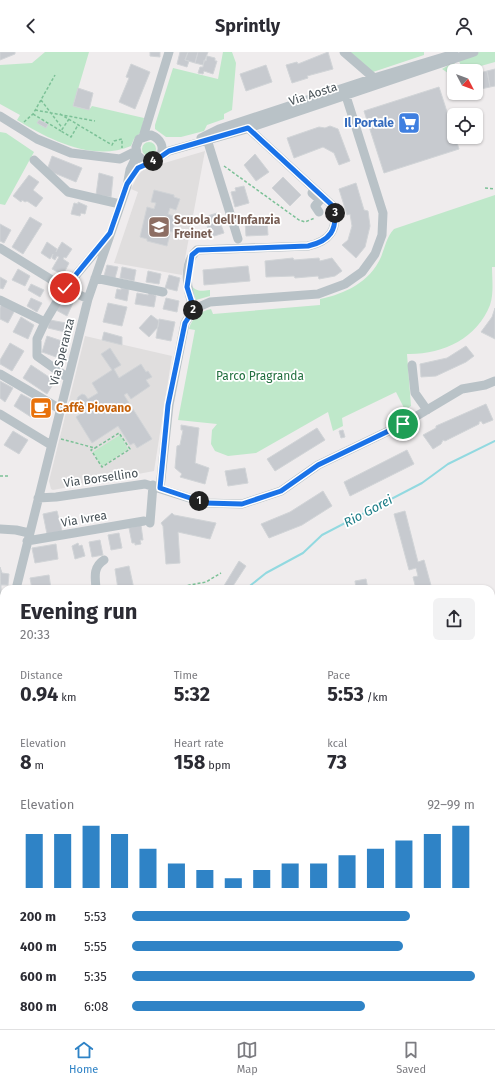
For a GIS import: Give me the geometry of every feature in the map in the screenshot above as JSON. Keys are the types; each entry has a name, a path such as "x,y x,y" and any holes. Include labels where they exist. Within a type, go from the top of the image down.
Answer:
{"street":[{"path":"146,133 155,137 161,143 162,150 160,157 148,162 144,161 137,153 137,143 146,133 169,52"},
{"path":"344,52 374,78"},
{"name":"Via Aosta","path":"161,143 184,143 245,129 346,96 399,74 459,52"},
{"name":"Via Aosta","path":"160,157 169,151 207,138 219,129 374,78 399,74 474,52"},
{"path":"157,486 168,405 185,323 194,309 212,302 318,294 345,284 362,272 375,254 382,235 383,213 346,96"},
{"path":"0,116 37,139 71,153 120,159 137,153"},
{"path":"194,309 187,287 188,272 192,255 198,250 308,246 319,243 330,235 336,224 334,207 245,129"},
{"path":"245,129 320,200 315,206 320,212"},
{"path":"207,138 238,239"},
{"name":"Via Speranza","path":"17,585 88,299 127,184 130,170 137,153"},
{"path":"34,160 68,192 120,204"},
{"name":"Via Speranza","path":"127,184 138,168 148,162"},
{"path":"68,378 37,356 37,339 44,322 65,288 110,233"},
{"path":"0,248 65,288 88,299"},
{"path":"95,278 163,292"},
{"path":"0,300 44,322"},
{"path":"412,365 415,393 427,410"},
{"name":"Via Speranza","path":"0,374 60,409"},
{"name":"Via Borsellino","path":"38,498 56,497 145,484 157,486 205,503 242,504 281,491 318,465 405,423 462,389 485,385 495,381"},
{"path":"0,414 52,440"},
{"name":"Via Ivrea","path":"28,537 147,522 157,486"},
{"path":"0,529 16,530 28,537"},
{"path":"95,585 94,573 99,564 104,560"}],"path":[{"path":"21,125 33,114 55,75"},
{"path":"41,100 62,130"},
{"path":"35,110 95,121"},
{"path":"33,114 62,130 71,137 78,125"},
{"path":"60,114 112,145 114,142 122,139 122,152"},
{"path":"62,130 69,119"},
{"path":"214,160 298,220 305,222 311,221 317,217 320,212"},
{"path":"485,188 495,189"},
{"path":"52,440 95,448 119,433 130,449 102,467 91,450 95,448"},
{"path":"0,476 8,476"},
{"path":"190,585 206,582 221,573"}],"shaded area":[{"name":"Scuola dell'Infanzia Freinet","path":"205,151 182,275 114,263 138,192 131,189 138,175 144,169"},
{"path":"85,336 172,356 154,471 53,490 51,489 49,481"}],"green space":[{"path":"45,52 89,52 73,106 89,110 92,106 144,118 141,132 134,139 131,146 102,152 72,146 43,135 30,128 17,120 20,115 0,104 0,65 32,63"},
{"path":"223,52 232,52 236,63 232,110 224,114 224,119 207,125 204,131 181,137 166,137 155,129 173,68 218,79"},
{"path":"350,52 424,52 424,55 373,72"},
{"path":"479,52 495,52 495,62 483,65 483,64 460,64 459,61"},
{"path":"447,66 447,72 442,69"},
{"path":"0,132 6,133 34,152 5,205 0,204"},
{"path":"149,142 154,144 156,149 154,154 149,156 144,154 142,149 144,144"},
{"name":"Parco Pragranda","path":"495,195 495,267 492,267 492,291 490,305 484,317 476,327 467,336 456,343 432,352 407,354 411,406 405,410 396,392 342,418 343,426 333,431 328,412 256,453 228,456 215,451 211,444 212,430 217,424 178,420 195,330 189,329 194,318 200,313 211,309 213,314 320,305 320,299 339,294 356,286 370,273 381,257 388,238 394,229"},
{"path":"191,285 195,289 204,291 210,290 210,296 196,300"},
{"path":"120,435 128,449 102,466 93,452"}],"building":[{"path":"0,52 15,52 15,54 0,60"},
{"path":"150,52 160,52 160,57 150,56"},
{"path":"180,52 188,52 185,60 189,61 187,67 177,64"},
{"path":"188,52 198,52 195,63 185,60"},
{"path":"198,52 208,52 203,65 195,63"},
{"path":"328,52 333,69 307,76 308,78 292,83 286,65 297,62 298,64"},
{"path":"207,56 215,58 215,61 217,61 213,74 204,71 203,74 198,73 200,67 203,67 204,60 206,61"},
{"path":"131,64 150,72 135,109 119,102 129,78 126,77"},
{"path":"266,65 272,82 246,91 240,74"},
{"path":"495,69 495,86 490,87 487,71"},
{"path":"487,71 490,87 483,88 483,72"},
{"name":"Il Portale","path":"439,87 447,112 447,144 457,144 459,149 384,173 364,111"},
{"path":"78,88 93,93 89,110 73,106"},
{"path":"39,120 48,124 46,128 37,123"},
{"path":"330,126 338,129 350,161 339,165 334,153 323,147 294,158 287,138 319,127 325,128"},
{"path":"255,154 269,172 256,181 244,165"},
{"path":"52,156 82,168 76,182 47,170"},
{"path":"99,173 113,177 111,197 96,195"},
{"path":"29,175 39,182 33,190 43,198 36,207 27,201 25,202 22,200 21,202 13,196"},
{"path":"283,177 301,195 290,206 272,188"},
{"path":"356,183 364,210 368,211 370,226 365,247 356,258 342,245 348,240 352,226 350,214 347,215 339,189"},
{"path":"244,186 249,203 235,207 231,192 236,191 235,188"},
{"path":"154,190 174,195 174,197 180,199 176,210 170,208 168,214 176,217 172,232 165,230 165,232 170,234 167,246 147,241 147,239 140,237 147,207 154,209 156,203 151,202"},
{"path":"78,202 87,206 85,214 81,213 80,216 71,214 74,203 78,204"},
{"path":"217,213 224,233 211,237 204,217"},
{"path":"30,217 42,224 23,254 12,247"},
{"path":"267,220 268,235 246,236 245,221"},
{"path":"0,224 11,230 4,243 0,241"},
{"path":"47,242 57,249 56,252 62,242 72,249 66,258 64,257 63,259 69,263 63,275 52,269 59,257 57,256 55,260 52,258 53,254 50,259 41,253"},
{"path":"293,258 294,260 319,258 320,261 332,258 342,271 335,276 319,279 318,276 295,278 294,276 266,277 265,261"},
{"path":"107,265 118,267 115,278 104,276"},
{"path":"248,266 250,281 204,285 203,270"},
{"path":"122,267 136,270 134,281 120,278"},
{"path":"18,269 30,276 25,286 12,280"},
{"path":"148,271 161,274 159,284 146,282"},
{"path":"169,275 180,278 177,291 165,288"},
{"path":"0,277 7,281 3,289 0,288"},
{"path":"31,284 44,290 40,297 28,290"},
{"path":"121,288 129,289 127,301 115,298 117,289 121,290"},
{"path":"149,292 156,296 154,307 135,304 137,293 148,295"},
{"path":"63,297 73,303 67,316 56,310"},
{"path":"31,298 42,303 37,312 27,306"},
{"path":"166,298 179,301 177,312 163,309"},
{"path":"2,303 15,310 8,323 0,319 0,308"},
{"path":"108,303 127,307 122,326 103,322"},
{"path":"495,308 495,339 481,332 492,317"},
{"path":"151,315 159,321 158,327 149,337 139,328"},
{"path":"21,317 34,325 28,339 13,332"},
{"path":"159,319 175,322 171,341 156,338"},
{"path":"50,320 66,323 65,332 48,328"},
{"path":"104,332 122,337 122,345 102,340"},
{"path":"47,336 62,341 56,357 42,352"},
{"path":"10,343 24,351 12,371 0,364 0,360"},
{"path":"466,346 474,356 466,362 436,376 421,377 420,364 447,358"},
{"path":"110,348 121,365 114,369 119,378 141,364 146,372 148,371 152,377 146,380 150,386 131,399 127,393 124,395 152,439 137,448 134,443 130,445 118,426 92,443 76,417 83,412 76,402 78,397 82,394 88,399 98,393 92,383 112,370 101,354"},
{"path":"31,365 55,381 47,394 23,378"},
{"path":"0,381 13,388 5,402 0,398"},
{"path":"21,394 44,406 39,414 37,413 35,415 33,413 31,417 14,406"},
{"path":"486,404 493,420 483,424 481,421 479,424 445,441 443,440 441,444 433,449 423,435 436,428 436,426"},
{"path":"181,425 199,428 195,463 209,468 205,484 180,477 182,474 175,468 177,446 180,445 183,430 181,430"},
{"path":"317,428 325,440 275,471 267,459"},
{"path":"343,430 345,437 341,438 339,431"},
{"path":"13,431 28,440 19,454 4,445"},
{"path":"407,450 414,464 350,496 344,482"},
{"path":"245,468 248,483 228,486 225,471"},
{"path":"323,491 332,506 302,525 269,538 261,524 290,512"},
{"path":"57,511 62,531 47,534 43,514"},
{"path":"405,511 418,562 424,560 431,585 415,585 413,577 418,576 416,568 409,570 394,514"},
{"path":"172,513 174,515 216,523 210,539 178,532 180,563 166,564 163,526 161,523"},
{"path":"141,525 143,540 140,540 141,544 135,545 135,543 132,543 129,528"},
{"path":"119,533 122,548 111,550 108,535"},
{"path":"100,540 103,555 92,557 89,542"},
{"path":"78,543 79,546 82,545 85,556 75,559 72,546"},
{"path":"56,544 58,559 35,563 32,548"},
{"path":"239,561 246,566 234,585 224,585"},
{"path":"129,566 133,585 117,585 115,569"},
{"path":"0,567 2,573 9,574 8,585 0,585"},
{"path":"49,575 50,585 31,585 30,578"},
{"path":"366,579 367,585 356,585 355,581"}],"waterway":[{"name":"Rio Gorei","path":"251,585 266,573 303,553 322,535 422,483 448,464 495,441"}],"place":[{"name":"Il Portale","path":"409,123"},
{"name":"Scuola dell'Infanzia Freinet","path":"159,227"},
{"name":"Caffè Piovano","path":"41,408"}],"route":[{"path":"65,288 110,233 127,184 138,168 148,162 156,160 169,151 218,138 248,128 334,207 336,224 330,235 319,243 308,246 198,250 192,255 188,272 187,287 194,309 186,319 168,405 160,488 205,503 242,504 281,491 318,465 403,424"}]}
